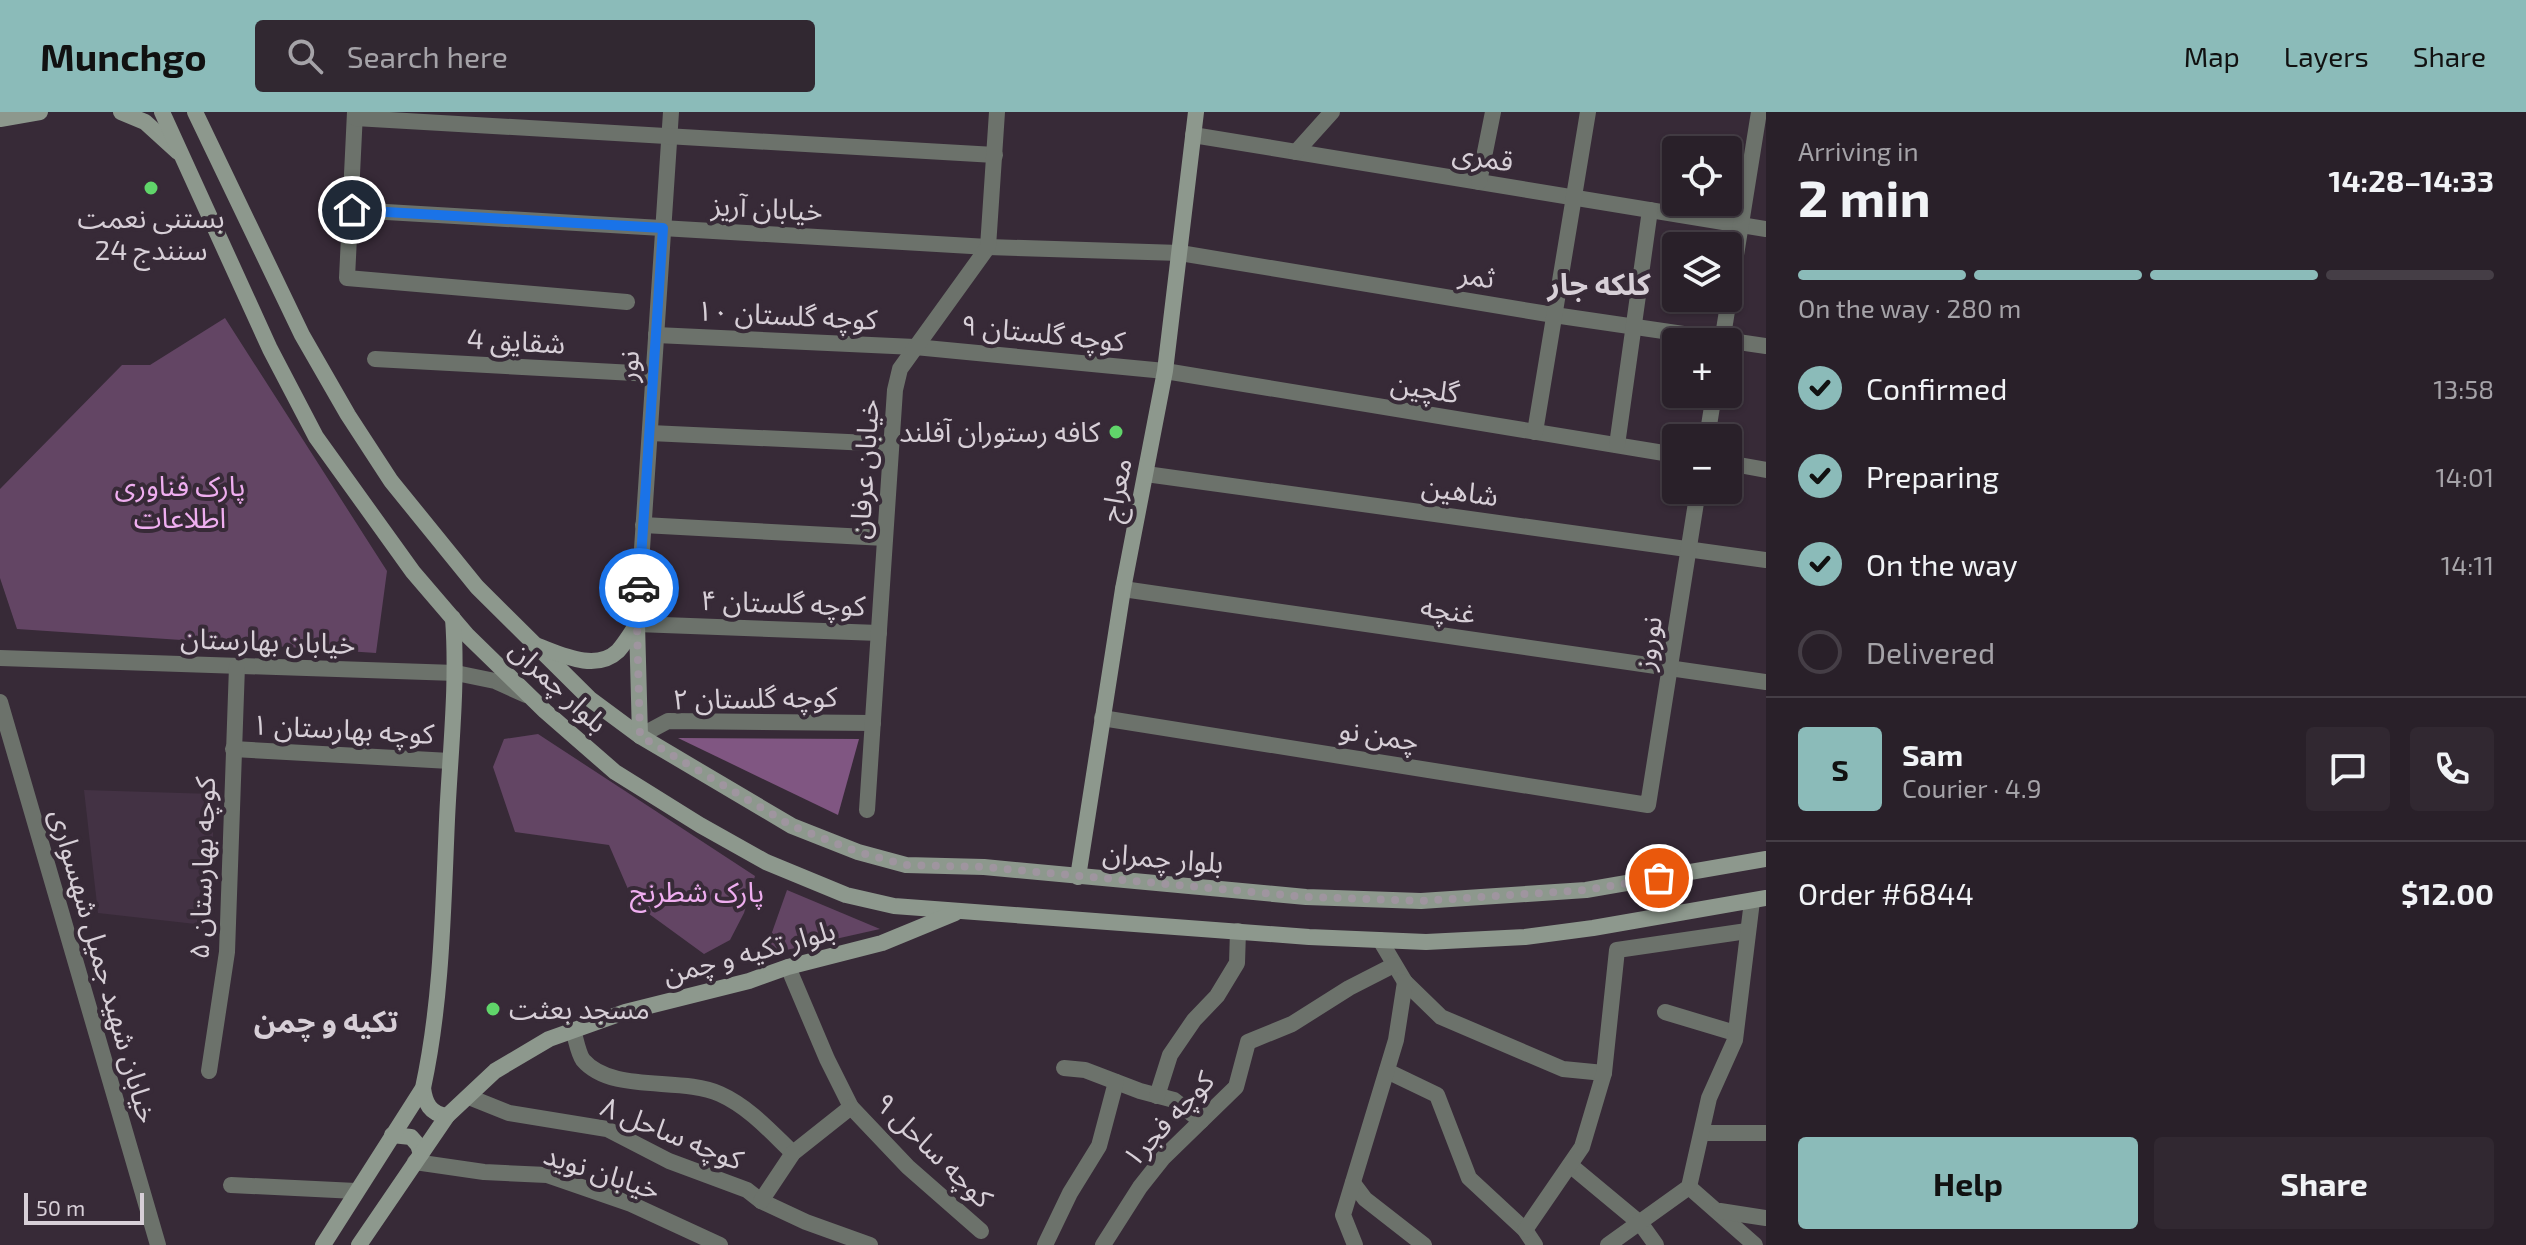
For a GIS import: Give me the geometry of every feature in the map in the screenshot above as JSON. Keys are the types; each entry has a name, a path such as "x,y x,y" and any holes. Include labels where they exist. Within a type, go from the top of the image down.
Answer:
{"main road":[{"path":"0,119 40,112"},
{"path":"121,112 145,122 182,156"},
{"name":"بلوار چمران","path":"162,112 270,349 316,437 395,548 453,618 530,697 615,772 766,862 846,895 894,906 1426,942 1525,937 1759,900"},
{"name":"بلوار چمران","path":"195,112 302,335 348,415 391,481 477,587 590,699 640,736 792,826 858,852 906,865 984,867 1306,897 1421,901 1586,890 1766,859"},
{"name":"معراج","path":"1078,877 1123,589 1165,371 1196,112"},
{"path":"447,1116 436,1113 427,1105 423,1088 442,953 456,673 453,618"},
{"path":"533,644 574,659 605,660 619,650 637,624"},
{"path":"637,624 640,736"},
{"name":"بلوار تکیه و چمن","path":"359,1245 447,1116 495,1071 549,1039 625,1012 882,943 958,912"},
{"path":"323,1245 423,1088"},
{"path":"392,1135 411,1137 418,1145 418,1158"}],"street":[{"name":"نور","path":"637,624 671,112"},
{"path":"988,247 997,112"},
{"path":"1296,152 1332,112"},
{"path":"1479,182 1493,112"},
{"path":"1535,432 1588,112"},
{"path":"1724,328 1759,112"},
{"path":"627,302 347,278 355,115 995,155"},
{"name":"قمری","path":"1193,135 1766,229"},
{"name":"خیابان آریز","path":"352,210 988,247 1180,253"},
{"path":"1617,445 1650,210"},
{"name":"خیابان عرفان","path":"867,810 895,390 900,369 988,247"},
{"name":"ثمر","path":"1180,253 1662,331"},
{"name":"کوچه گلستان ۱۰","path":"656,335 915,347"},
{"name":"ثمر","path":"1742,343 1766,346"},
{"name":"کوچه گلستان ۹","path":"915,347 1165,371"},
{"name":"شقایق 4","path":"375,359 653,374"},
{"name":"گلچین","path":"1165,371 1662,453"},
{"path":"650,433 891,444"},
{"path":"1742,466 1766,470"},
{"name":"شاهین","path":"1146,474 1766,560"},
{"name":"نوروز","path":"1648,805 1696,504"},
{"path":"643,525 885,538"},
{"name":"غنچه","path":"1123,589 1766,682"},
{"name":"کوچه گلستان ۴","path":"637,624 879,633"},
{"name":"خیابان بهارستان","path":"0,658 456,673 495,681 530,697"},
{"name":"کوچه بهارستان ۵","path":"209,1071 227,952 237,666"},
{"name":"خیابان شهید جمیل شهسواری","path":"0,702 158,1245"},
{"name":"چمن نو","path":"1102,718 1648,805"},
{"name":"کوچه گلستان ۲","path":"640,736 668,721 873,723"},
{"name":"کوچه بهارستان ۱","path":"233,749 450,761"},
{"path":"1608,1245 1689,1187 1709,1098 1735,1040 1747,931 1759,900"},
{"path":"1157,1096 1170,1055 1194,1020 1217,996 1237,963 1238,931"},
{"path":"1525,1230 1582,1147 1604,1073 1617,950 1747,931"},
{"path":"1380,940 1405,982 1441,1017 1563,1069 1604,1073"},
{"name":"کوچه فجر۱","path":"1103,1245 1140,1187 1163,1158 1236,1087 1248,1042 1292,1024 1349,988 1394,965"},
{"name":"کوچه ساحل ۹","path":"788,967 851,1107 908,1167 981,1231"},
{"path":"1355,1245 1343,1215 1396,1040 1405,982"},
{"path":"1665,1012 1735,1033"},
{"path":"573,1030 582,1059 603,1074 639,1082 682,1083 720,1094 761,1121 793,1153"},
{"path":"1064,1068 1085,1070 1174,1100 1201,1121"},
{"path":"1387,1071 1437,1095 1469,1178 1525,1230 1535,1245"},
{"path":"1045,1245 1070,1193 1099,1146 1116,1082"},
{"name":"کوچه ساحل ۸","path":"469,1097 509,1113 607,1129 669,1161 747,1190 761,1201 806,1222 870,1245"},
{"path":"761,1201 793,1153 851,1107"},
{"path":"1702,1133 1766,1133"},
{"name":"خیابان نوید","path":"418,1158 484,1172 547,1175 631,1204 720,1245"},
{"path":"1570,1165 1641,1224 1656,1245"},
{"path":"1353,1183 1365,1199 1424,1245"},
{"path":"231,1185 356,1191"},
{"path":"1689,1187 1755,1245"},
{"path":"1718,1211 1766,1218"}],"shaded area":[{"path":"678,738 859,739 838,815"},
{"path":"84,790 213,794 213,926 98,913"}],"green space":[{"name":"پارک فناوری اطلاعات","path":"225,318 387,571 376,653 17,629 0,578 0,489 122,365 150,365"},
{"name":"پارک شطرنج","path":"538,734 755,876 744,913 730,940 704,954 634,903 609,845 515,832 493,767 504,739"},
{"path":"787,890 880,929 764,955"}],"way so far":[{"path":"639,588 640,736 792,826 858,852 906,865 984,867 1306,897 1421,901 1586,890 1659,878"}],"place":[{"name":"بستنی نعمت سنندج 24","path":"151,188"},
{"name":"کافه رستوران آفلند","path":"1116,432"},
{"name":"مسجد بعثت","path":"493,1009"}],"district":[{"name":"کلکه جار","path":"1599,285"},
{"name":"تکیه و چمن","path":"326,1022"}],"route":[{"path":"352,210 663,228 639,588"}]}
